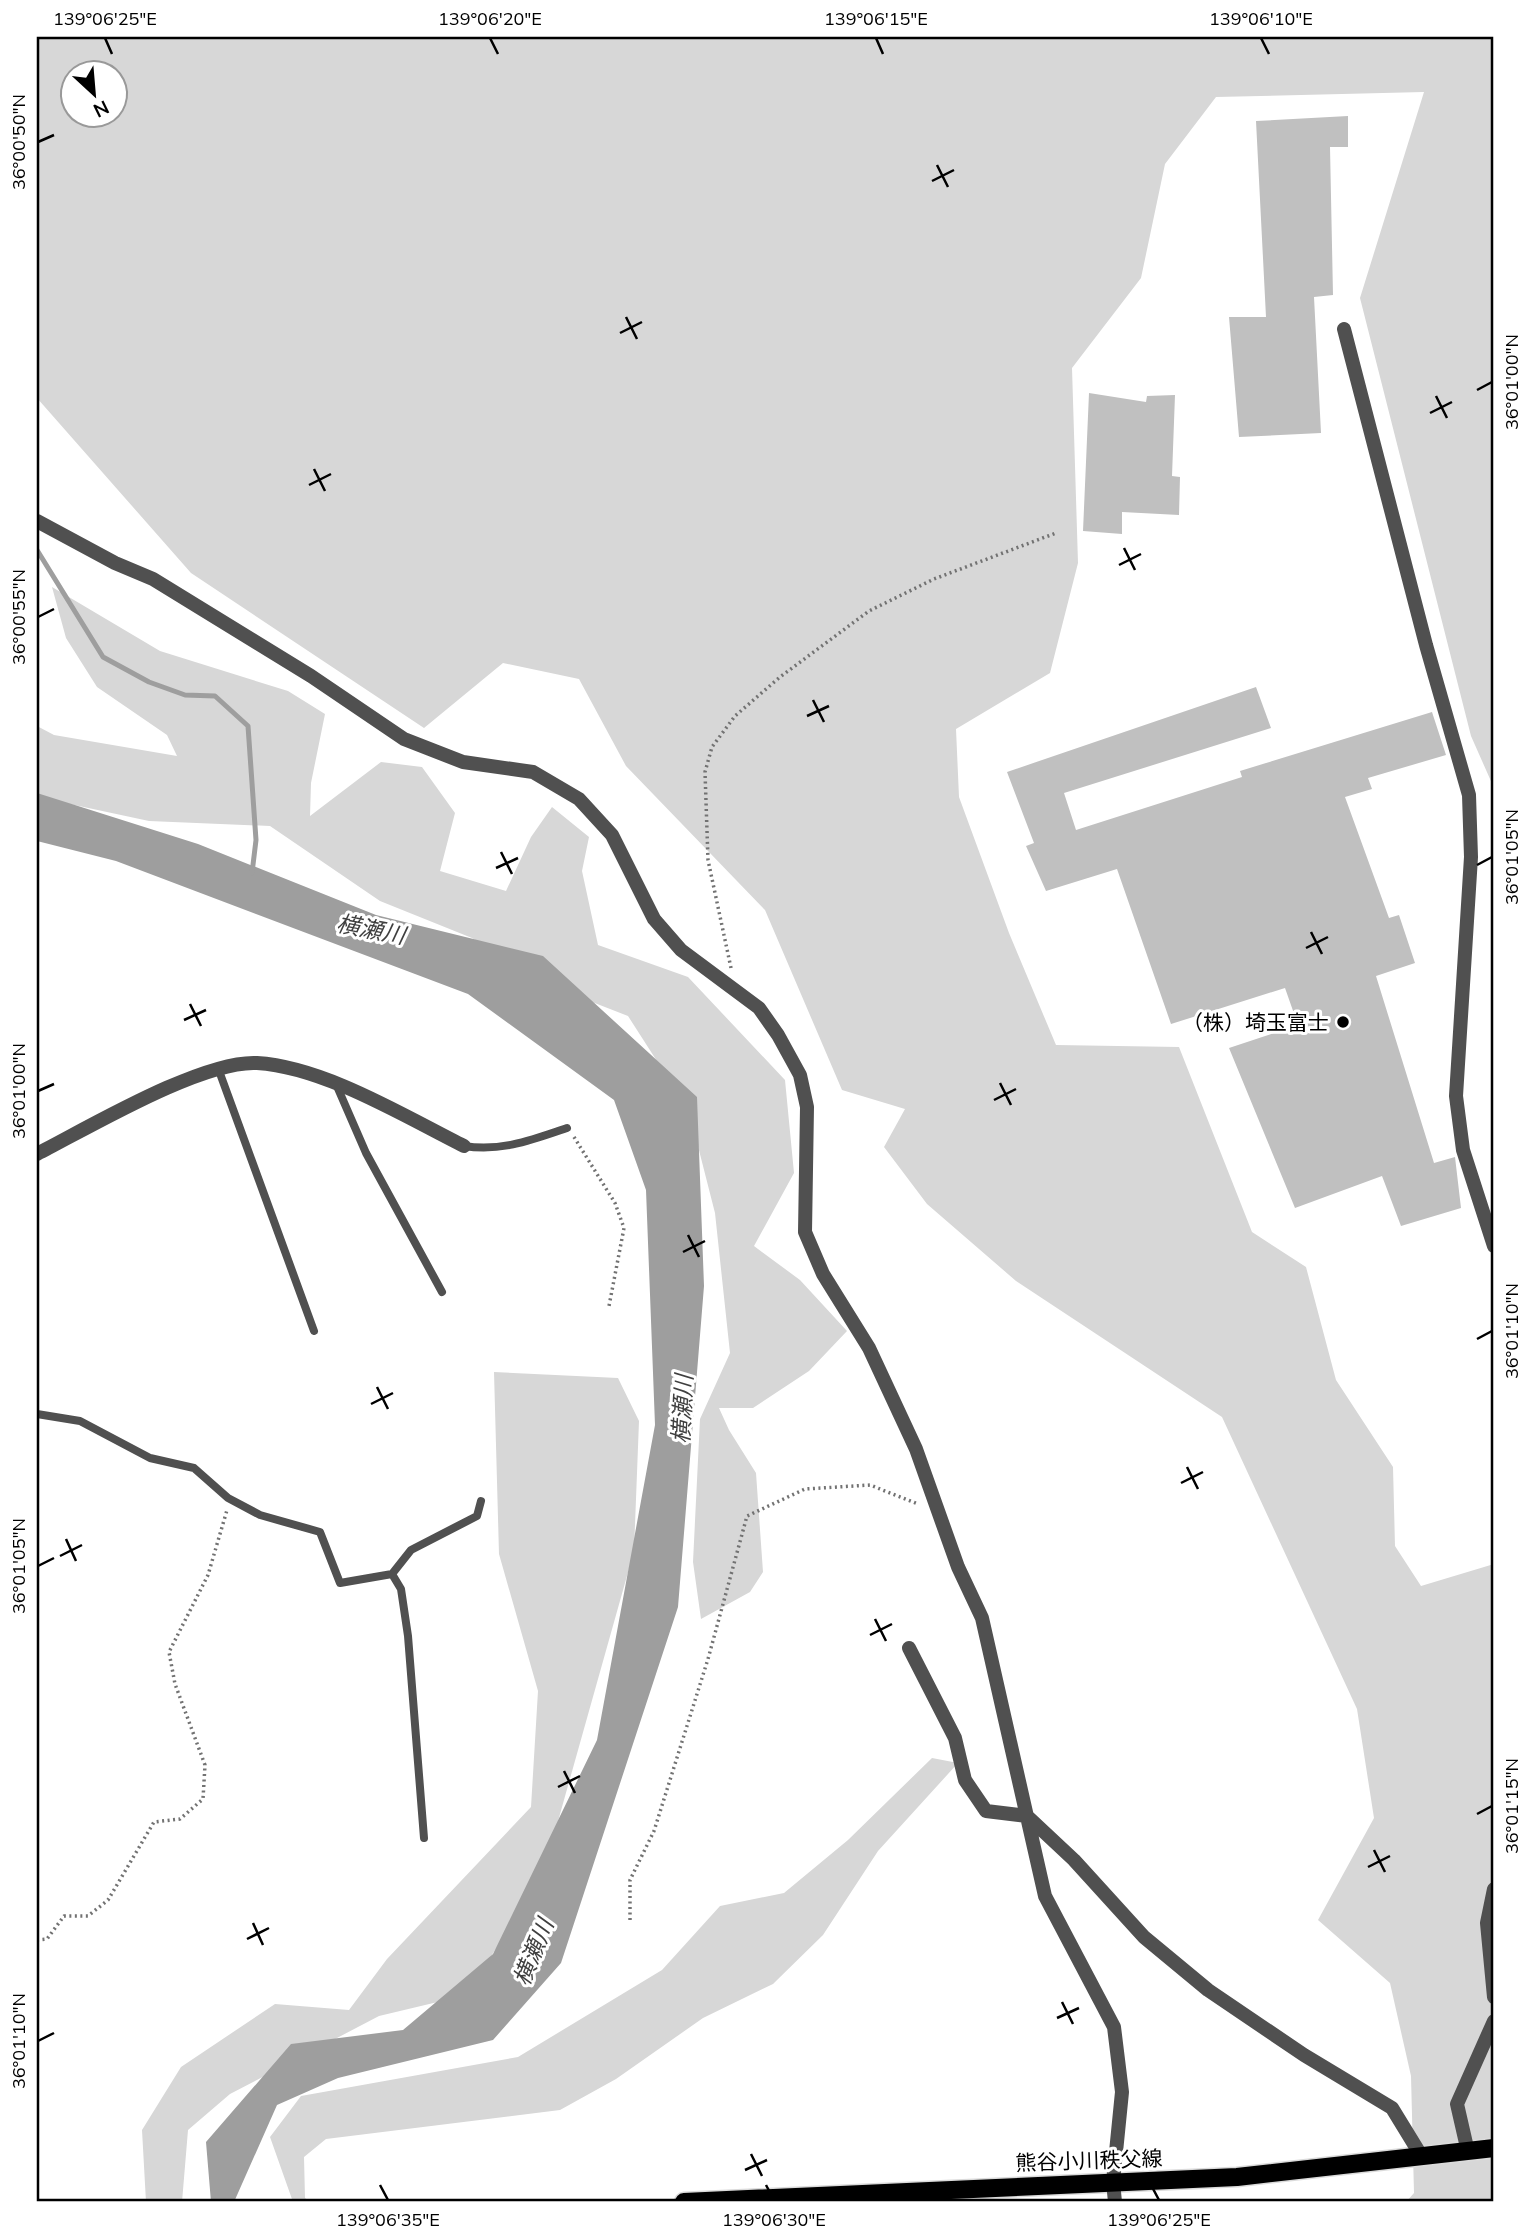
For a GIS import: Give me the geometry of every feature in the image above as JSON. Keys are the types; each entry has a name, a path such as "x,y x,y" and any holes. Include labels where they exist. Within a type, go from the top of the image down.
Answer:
{"main road":[{"name":"熊谷小川秩父線","path":"684,2202 1237,2177 1494,2148"}],"street":[{"path":"1344,329 1426,645 1469,795 1471,857 1456,1096 1463,1150 1494,1246"},
{"path":"37,521 115,563 153,579 311,676 404,738 463,762 533,772 579,799 611,835 654,919 681,950 759,1008 800,1075 807,1107 805,1232 823,1273 875,1361 916,1449 936,1511 982,1618 1045,1896 1114,2027 1122,2092 1113,2182 1115,2202"},
{"path":"37,1154 135,1103 218,1068 254,1063 283,1066 336,1084 464,1146"},
{"path":"909,1648 955,1738 965,1780 986,1811 1027,1816 1074,1860 1144,1937 1208,1990 1304,2055 1392,2108 1422,2157"},
{"path":"1494,1889 1487,1923 1494,1997"},
{"path":"1468,2152 1457,2104 1494,2021"}],"lane":[{"path":"218,1068 314,1331"},
{"path":"336,1084 366,1153 442,1292"},
{"path":"464,1146 487,1150 506,1147 567,1128"},
{"path":"37,1414 80,1421 150,1458 194,1468 228,1498 260,1515 320,1532 340,1583 393,1574 411,1550 477,1516 481,1501"},
{"path":"393,1574 401,1589 408,1636 424,1838"}],"path":[{"path":"735,988 708,860 705,772 712,747 735,716 771,685 869,611 934,579 1056,533"},
{"path":"567,1128 615,1203 624,1228 609,1306"},
{"path":"630,1920 630,1880 654,1831 708,1659 747,1516 804,1489 870,1485 936,1511"},
{"path":"37,1940 47,1939 64,1916 88,1916 108,1899 154,1822 180,1819 203,1799 205,1765 175,1684 169,1652 208,1575 227,1512 228,1498"}],"shaded area":[{"path":"37,37 1494,37 1494,788 1471,736 1360,298 1424,92 1216,97 1165,164 1141,278 1072,368 1078,563 1050,673 956,729 959,797 1009,933 1056,1045 1179,1047 1252,1232 1306,1267 1336,1380 1393,1467 1395,1546 1421,1586 1494,1564 1494,2202 1406,2202 1414,2193 1411,2076 1390,1983 1318,1920 1374,1818 1357,1709 1222,1417 1016,1281 927,1204 884,1147 905,1109 842,1090 765,910 626,766 579,679 503,663 424,728 191,573 37,398"},
{"path":"52,587 160,651 288,691 325,714 311,783 310,816 381,762 422,767 455,813 440,871 506,891 531,837 552,807 589,837 582,871 598,945 688,977 785,1080 794,1173 754,1246 800,1280 847,1331 809,1371 753,1408 719,1408 729,1430 756,1473 763,1572 750,1592 701,1619 693,1562 700,1419 730,1353 715,1213 689,1111 628,1016 551,986 472,938 380,901 270,826 149,821 37,797 37,726 54,735 177,756 167,735 97,687 66,638"},
{"path":"494,1372 618,1378 639,1421 634,1551 544,1871 467,1995 379,2016 230,2094 188,2130 182,2202 146,2202 142,2130 181,2067 275,2004 349,2010 387,1959 531,1807 538,1691 499,1554"},
{"path":"932,1758 958,1763 878,1851 823,1935 773,1984 703,2018 616,2079 560,2110 326,2139 304,2157 305,2198 310,2202 293,2202 270,2137 301,2096 518,2057 662,1970 720,1906 784,1893 848,1840"}],"water":[{"name":"横瀬川","path":"37,793 198,844 376,915 543,956 697,1097 704,1286 678,1607 561,1963 493,2040 338,2078 277,2105 234,2202 211,2202 206,2142 291,2044 403,2030 493,1954 597,1740 655,1425 646,1190 614,1100 468,994 116,861 37,841"}],"building":[{"path":"1348,116 1348,147 1330,147 1333,295 1314,297 1321,433 1239,437 1229,317 1266,317 1256,121"},
{"path":"1089,393 1146,402 1147,396 1175,395 1172,476 1180,477 1179,515 1122,512 1122,534 1083,531"},
{"name":"（株）埼玉富士","path":"1256,687 1271,728 1064,793 1076,830 1242,777 1240,771 1432,712 1446,755 1368,778 1372,789 1345,797 1389,918 1399,915 1415,963 1376,976 1434,1163 1455,1157 1461,1208 1401,1226 1382,1176 1295,1208 1229,1048 1298,1025 1285,988 1171,1024 1117,869 1046,891 1026,846 1034,843 1007,772"}],"waterway":[{"path":"37,550 103,657 149,682 185,695 215,696 248,726 256,840 252,873"}],"place":[{"name":"（株）埼玉富士","path":"1343,1022"}]}
